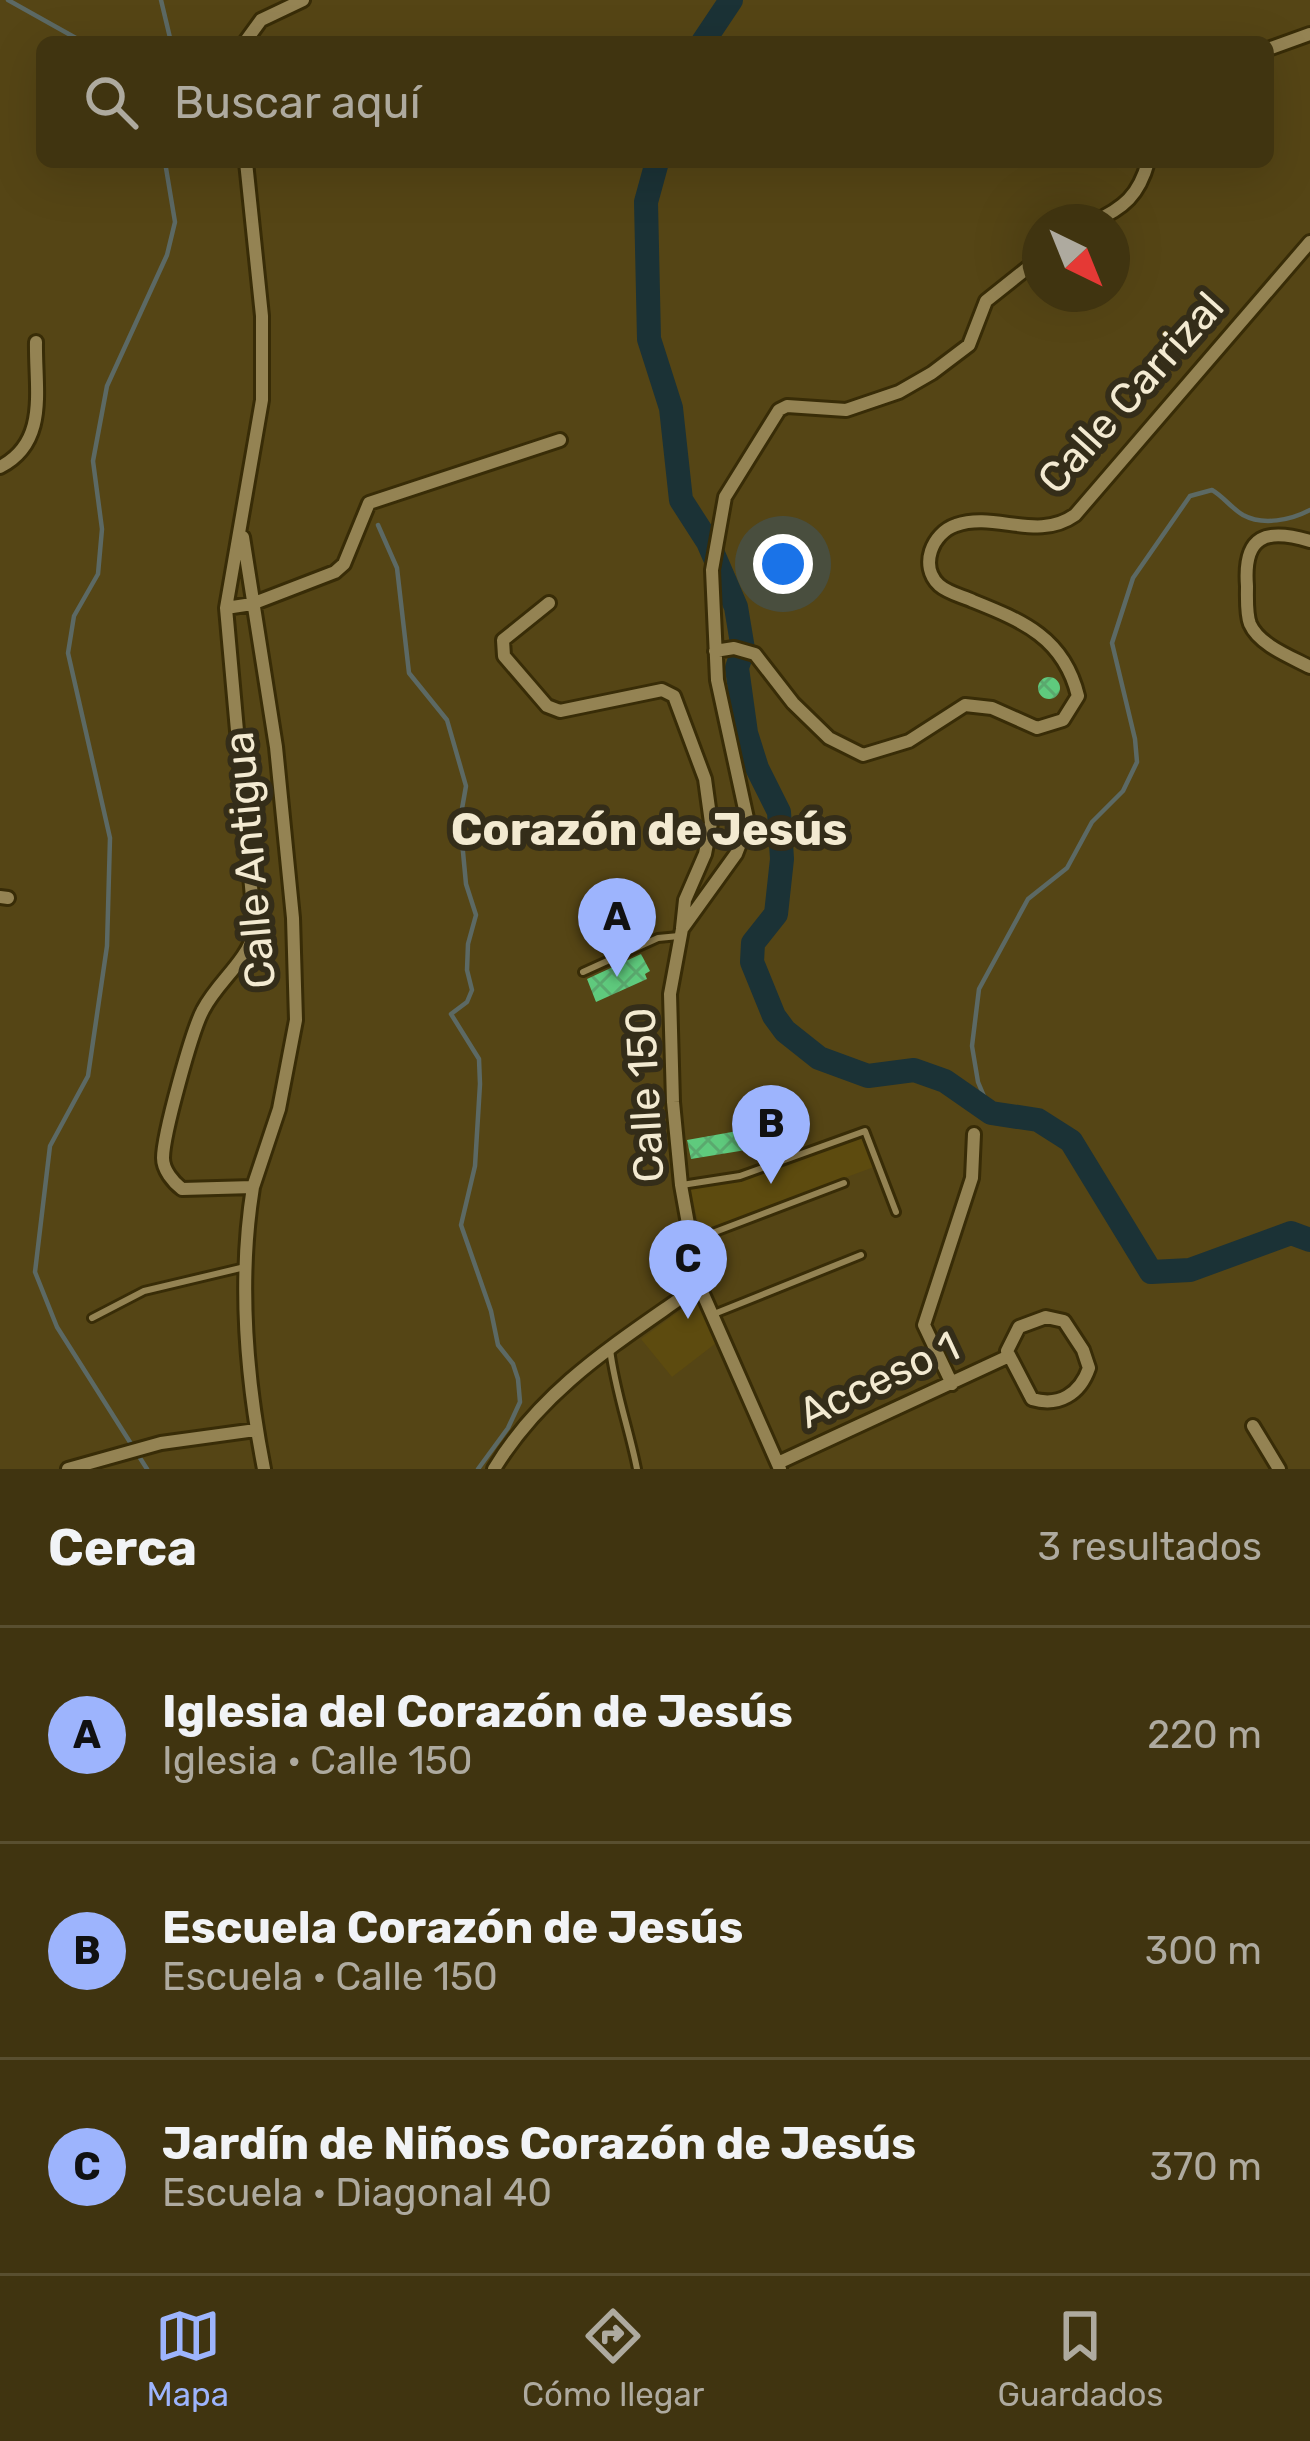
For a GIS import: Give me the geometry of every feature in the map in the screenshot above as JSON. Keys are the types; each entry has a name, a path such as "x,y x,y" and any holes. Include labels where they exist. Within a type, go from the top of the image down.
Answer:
{"street":[{"path":"249,36 261,20 303,0"},
{"path":"1274,47 1310,34"},
{"path":"247,168 262,316 262,400 226,608 255,931 250,947 202,1011 189,1046 163,1159 182,1189 253,1187"},
{"path":"1127,204 1146,168"},
{"name":"Calle Carrizal","path":"715,651 734,648 755,654 829,738 863,754 909,742 965,705 992,708 1037,728 1063,720 1078,696 1063,661 1027,622 940,586 930,567 930,550 936,539 958,524 1034,528 1066,521 1075,514 1310,242"},
{"name":"Calle 150","path":"779,1466 699,1285 681,1186 673,1102 670,994 681,933 736,854 748,823 717,680 712,570 725,497 779,410 787,406 846,410 899,392 969,345 986,301 1022,272"},
{"path":"0,467 26,449 34,434 36,342"},
{"path":"226,608 252,604 335,572 344,564 369,503 560,440"},
{"name":"Calle Antigua","path":"242,524 276,747 293,918 296,1020 279,1109 253,1187 244,1267 256,1430 264,1469"},
{"path":"1310,542 1285,534 1267,535 1255,542 1246,560 1251,626 1270,646 1310,667"},
{"path":"549,603 503,640 501,647 547,706 560,711 662,690 674,696 705,778 711,823 705,854 685,900 681,933"},
{"path":"952,1384 924,1325 972,1178 974,1134"},
{"path":"494,1469 530,1415 699,1285"},
{"path":"1036,1318 1055,1318 1071,1329 1089,1368 1081,1385 1066,1397 1038,1402 1009,1356 1008,1342 1019,1327 1036,1318"},
{"name":"Acceso 1","path":"779,1466 1009,1356"},
{"path":"1253,1426 1279,1469"},
{"path":"68,1469 144,1448 256,1430"}],"lane":[{"path":"583,972 658,938 681,933"},
{"path":"681,1186 740,1175 865,1131 896,1212"},
{"path":"691,1242 844,1183"},
{"path":"712,1315 861,1256"},
{"path":"92,1318 144,1291 244,1267"},
{"path":"610,1349 616,1395 629,1426 638,1469"}],"shaded area":[{"path":"862,1136 874,1167 700,1231 690,1188 737,1180"},
{"path":"696,1299 720,1340 672,1377 641,1339"}],"building":[{"path":"1049,677 1060,688 1049,699 1038,688"},
{"path":"641,954 650,971 645,974 647,979 596,1002 587,979"},
{"path":"743,1130 746,1150 691,1159 687,1140"}],"waterway":[{"path":"8,0 72,36"},
{"path":"161,0 170,36"},
{"path":"707,36 731,0"},
{"path":"147,1469 57,1327 35,1272 50,1146 88,1076 107,946 110,838 68,653 74,616 98,574 102,529 93,461 107,386 167,255 175,222 166,168"},
{"path":"655,168 646,202 649,339 671,408 681,500 708,542 736,607 743,649 737,668 746,733 779,812 782,859 776,914 753,943 752,962 774,1016 819,1058 868,1076 914,1070 945,1081 991,1113 1038,1120 1071,1141 1151,1272 1190,1270 1291,1233 1310,1240"},
{"path":"991,1113 978,1082 972,1046 979,989 1028,899 1067,868 1092,822 1123,791 1137,762 1112,643 1133,578 1190,496 1212,490 1243,515 1259,520 1286,519 1310,510"},
{"path":"378,525 397,568 409,673 447,720 466,786 460,820 466,884 476,915 468,944 472,990 467,1002 451,1014 479,1059 480,1084 475,1166 461,1225 498,1345 513,1364 520,1402 508,1428 478,1469"}],"place":[{"name":"Iglesia del Corazón de Jesús","path":"617,977"},
{"name":"Escuela Corazón de Jesús","path":"771,1184"},
{"name":"Jardín de Niños Corazón de Jesús","path":"688,1319"}],"district":[{"name":"Corazón de Jesús","path":"649,829"}]}
